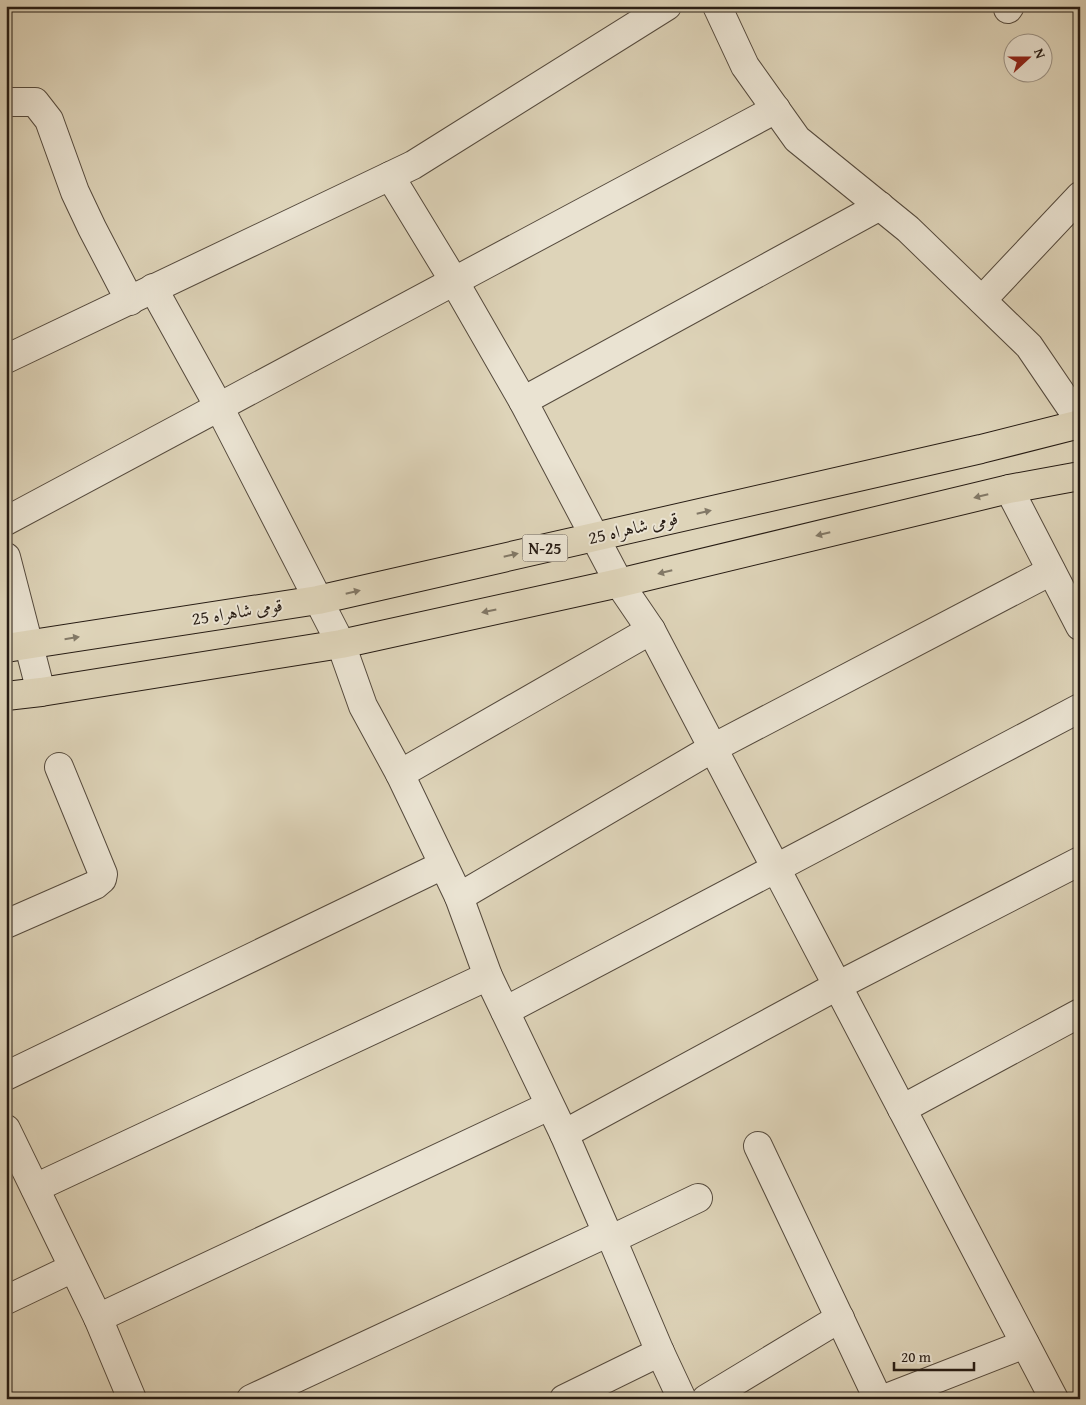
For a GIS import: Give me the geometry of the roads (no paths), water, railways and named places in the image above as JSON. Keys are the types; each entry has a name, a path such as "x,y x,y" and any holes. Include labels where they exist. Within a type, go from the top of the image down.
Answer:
{"highway":[{"name":"قومی شاہراہ 25","path":"18,647 318,600 981,449 1080,423"},
{"path":"6,696 42,692 341,644 619,583 1009,489 1080,476"}],"street":[{"path":"6,359 413,165 667,6"},
{"path":"716,6 745,66 797,138 908,229 1029,346 1080,423"},
{"path":"6,102 35,102 49,120 75,192 92,228 220,407 341,644 363,706 400,774 459,897 488,976 564,1134 682,1399"},
{"path":"6,521 776,109"},
{"path":"390,176 454,281 523,401 619,583 651,630 1054,1399"},
{"path":"982,300 1080,196"},
{"path":"523,401 880,206"},
{"path":"1009,489 1080,626"},
{"path":"6,557 18,647 42,692"},
{"path":"459,897 713,748 1051,571"},
{"path":"400,774 651,630"},
{"path":"505,1011 1080,708"},
{"path":"6,924 95,885 102,879 103,874 59,767"},
{"path":"564,1134 837,986 1080,861"},
{"path":"6,1076 443,865"},
{"path":"35,1188 488,976"},
{"path":"902,1109 1080,1013"},
{"path":"98,1318 549,1106"},
{"path":"6,1129 14,1166 35,1188 98,1318 132,1399"},
{"path":"758,1146 878,1399"},
{"path":"251,1399 698,1198"},
{"path":"6,1300 73,1268"},
{"path":"706,1399 840,1318"},
{"path":"884,1399 1025,1344"},
{"path":"564,1399 660,1352"}]}
